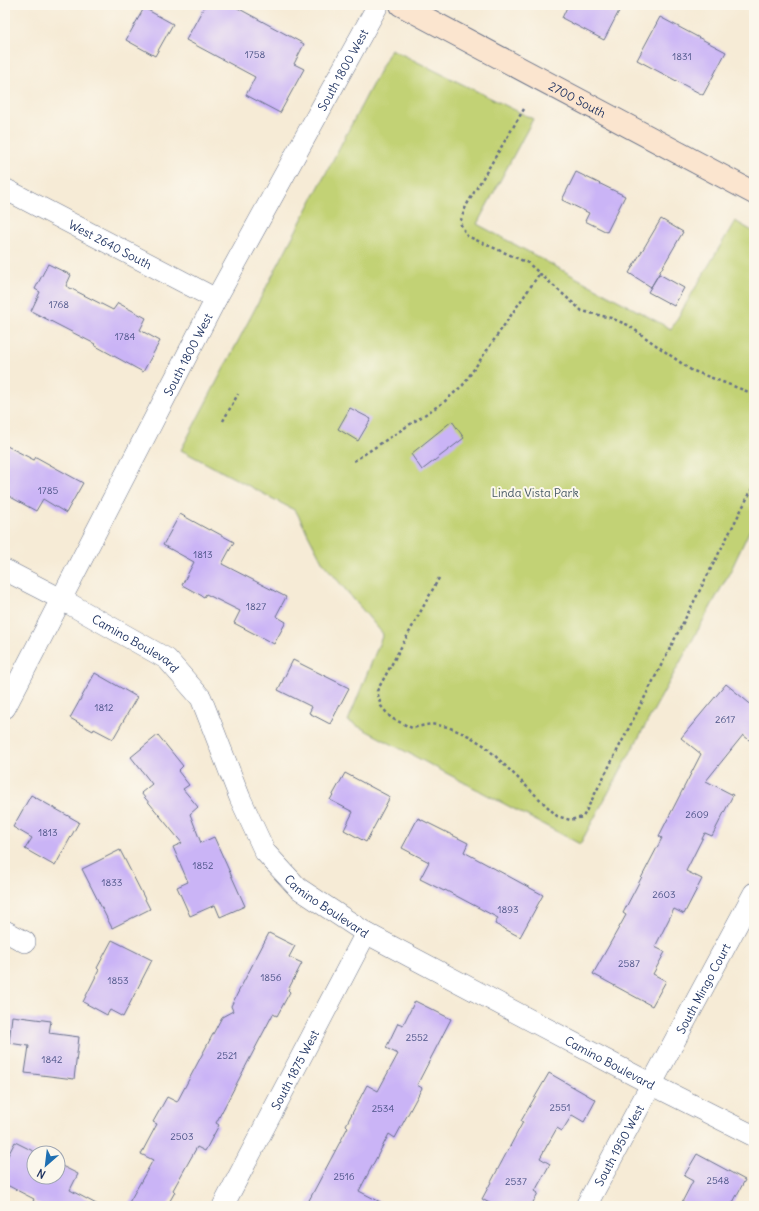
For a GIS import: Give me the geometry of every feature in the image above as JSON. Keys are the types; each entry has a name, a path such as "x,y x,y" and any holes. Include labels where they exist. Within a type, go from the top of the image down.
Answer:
{"main road":[{"name":"2700 South","path":"401,5 754,193"}],"street":[{"name":"South 1800 West","path":"5,708 216,300 378,5"},
{"name":"West 2640 South","path":"5,189 216,300"},
{"name":"Camino Boulevard","path":"5,570 61,599 167,659 201,698 240,798 265,852 298,888 366,933 651,1084 754,1136"},
{"name":"South Mingo Court","path":"651,1084 754,893"},
{"path":"5,932 25,942"},
{"name":"South 1875 West","path":"223,1206 366,933"},
{"name":"South 1950 West","path":"586,1206 651,1084"}],"path":[{"path":"524,109 466,206 460,223 467,236 528,263 582,311 611,318 628,325 690,370 754,394"},
{"path":"354,461 444,402 463,385 540,273"},
{"path":"223,421 238,394"},
{"path":"439,578 377,691 381,706 391,718 412,728 431,724 448,727 469,736 485,746 557,816 570,820 583,817 754,485"}],"green space":[{"name":"Linda Vista Park","path":"391,49 533,119 477,224 671,329 735,221 754,232 754,521 731,570 580,844 348,721 383,634 323,563 296,511 181,450"}],"building":[{"path":"205,5 232,5 304,44 294,64 304,69 280,113 246,95 255,77 186,40"},
{"path":"568,5 608,5 619,11 604,40 562,18"},
{"path":"144,8 173,24 155,56 126,40"},
{"path":"660,17 726,52 703,95 637,60"},
{"path":"576,172 625,196 607,232 585,221 589,213 562,200"},
{"path":"661,219 683,232 651,287 629,273"},
{"path":"48,264 71,275 66,286 113,310 118,303 146,318 140,330 160,341 143,372 94,345 95,344 31,311 40,292 35,289"},
{"path":"659,274 684,288 674,306 648,292"},
{"path":"350,408 371,419 358,441 338,429"},
{"path":"452,421 464,438 422,470 411,454"},
{"path":"5,445 34,460 36,457 83,483 66,513 43,499 36,511 5,494"},
{"path":"180,514 234,542 222,564 286,597 276,616 286,622 274,644 234,623 240,611 206,594 204,597 182,585 194,562 163,545"},
{"path":"293,660 349,688 330,724 309,713 312,707 278,690"},
{"path":"95,673 137,697 113,739 94,729 93,731 70,718"},
{"path":"726,684 754,707 754,744 743,735 706,781 733,795 712,836 705,833 686,871 702,879 684,914 674,909 655,947 665,952 653,974 666,981 652,1006 593,974 626,915 623,913 662,838 659,836 701,754 681,738"},
{"path":"158,735 183,766 178,771 189,785 183,789 198,807 190,814 201,843 214,837 245,906 220,917 215,905 190,916 177,887 188,882 173,847 182,843 141,793 152,784 131,757"},
{"path":"345,773 390,797 366,842 344,830 353,812 330,800"},
{"path":"31,795 79,822 55,866 25,849 32,838 13,827"},
{"path":"418,818 468,843 464,852 543,895 520,937 495,924 498,918 445,890 444,891 420,879 429,862 402,848"},
{"path":"120,850 150,909 112,928 82,869"},
{"path":"269,933 295,946 289,957 302,963 288,990 290,992 277,1016 273,1014 216,1123 219,1125 205,1151 197,1147 173,1190 175,1192 167,1206 127,1206 153,1160 141,1154 157,1124 153,1122 167,1097 177,1102 222,1017 233,1011 231,1006"},
{"path":"112,940 152,960 123,1017 110,1010 107,1015 83,1002 99,970 97,968"},
{"path":"415,1001 451,1019 417,1085 422,1088 395,1138 389,1134 359,1191 388,1206 306,1206 348,1127 346,1125 367,1085 378,1091 398,1054 386,1048 398,1023 403,1025"},
{"path":"12,1016 51,1021 49,1033 79,1037 74,1079 25,1073 29,1046 9,1043"},
{"path":"549,1073 596,1100 584,1122 572,1115 562,1131 557,1128 540,1158 550,1164 535,1191 538,1193 531,1206 495,1206 482,1199 523,1122 521,1121"},
{"path":"15,1142 26,1148 26,1185 66,1185 66,1168 78,1174 70,1190 100,1206 42,1206 33,1201 34,1199 5,1184 5,1161"},
{"path":"697,1154 745,1180 731,1206 680,1206 693,1181 684,1176"}]}
